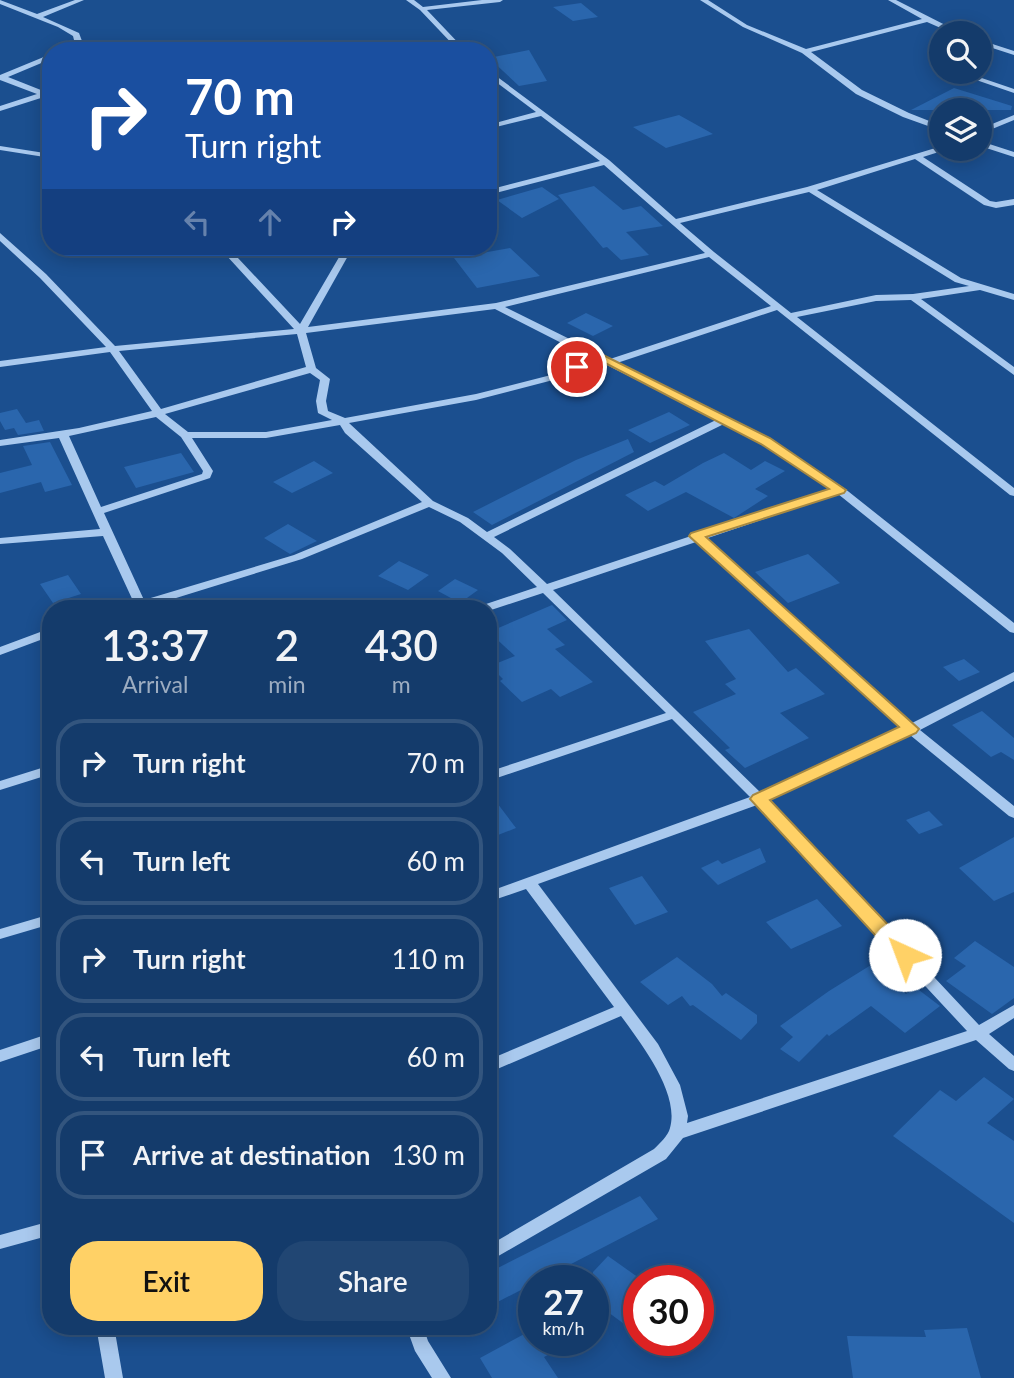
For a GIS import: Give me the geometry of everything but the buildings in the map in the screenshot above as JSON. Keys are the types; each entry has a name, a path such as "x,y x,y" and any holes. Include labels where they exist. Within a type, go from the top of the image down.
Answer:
{"street":[{"path":"37,17 81,0"},
{"path":"409,0 422,9 454,42"},
{"path":"422,9 500,0"},
{"path":"703,0 745,26 804,51 859,92 929,124"},
{"path":"891,0 922,15 929,22"},
{"path":"0,2 76,36 76,42"},
{"path":"804,51 925,20"},
{"path":"992,45 1014,53"},
{"path":"0,78 42,60"},
{"path":"0,78 42,94"},
{"path":"497,79 606,162 711,254 788,316 1014,493"},
{"path":"992,84 1014,91"},
{"path":"0,109 42,97"},
{"path":"497,125 543,113"},
{"path":"992,127 1014,117"},
{"path":"992,147 1014,155"},
{"path":"0,148 42,155"},
{"path":"676,221 810,189 929,152"},
{"path":"918,156 987,203 996,205 1014,202"},
{"path":"497,191 606,162"},
{"path":"810,189 929,263 978,288 1014,297"},
{"path":"0,236 43,276 113,349 159,414 186,435 208,471 206,476 98,511"},
{"path":"0,364 113,349 301,331 496,306 711,254"},
{"path":"231,256 301,331 311,369 325,379 321,401 323,412 341,420 429,503 464,520 506,551 675,714 759,799 978,1033 1014,1065"},
{"path":"301,331 344,256"},
{"path":"788,316 876,298 913,297 978,288"},
{"path":"913,297 1014,372"},
{"path":"496,306 765,441 839,490 1014,629"},
{"path":"186,435 266,435 496,392 554,377 777,307"},
{"path":"0,443 63,435 159,414 311,369"},
{"path":"486,537 724,420"},
{"path":"63,435 138,600"},
{"path":"497,605 839,490"},
{"path":"163,600 298,557 429,503"},
{"path":"0,541 107,531"},
{"path":"696,536 911,729 1014,813"},
{"path":"0,651 42,635"},
{"path":"497,894 759,799 911,729 1014,676"},
{"path":"497,774 675,714"},
{"path":"0,786 42,772"},
{"path":"497,1250 660,1154 677,1133 680,1116 672,1085 653,1048 529,883"},
{"path":"0,934 42,922"},
{"path":"497,1063 624,1009"},
{"path":"677,1133 978,1033 1014,1011"},
{"path":"0,1056 42,1042"},
{"path":"0,1242 42,1230"},
{"path":"107,1335 114,1378"},
{"path":"417,1335 442,1378"}],"route":[{"path":"577,367 601,358 611,362 765,441 839,490 696,536 911,729 759,799 905,955"}]}
